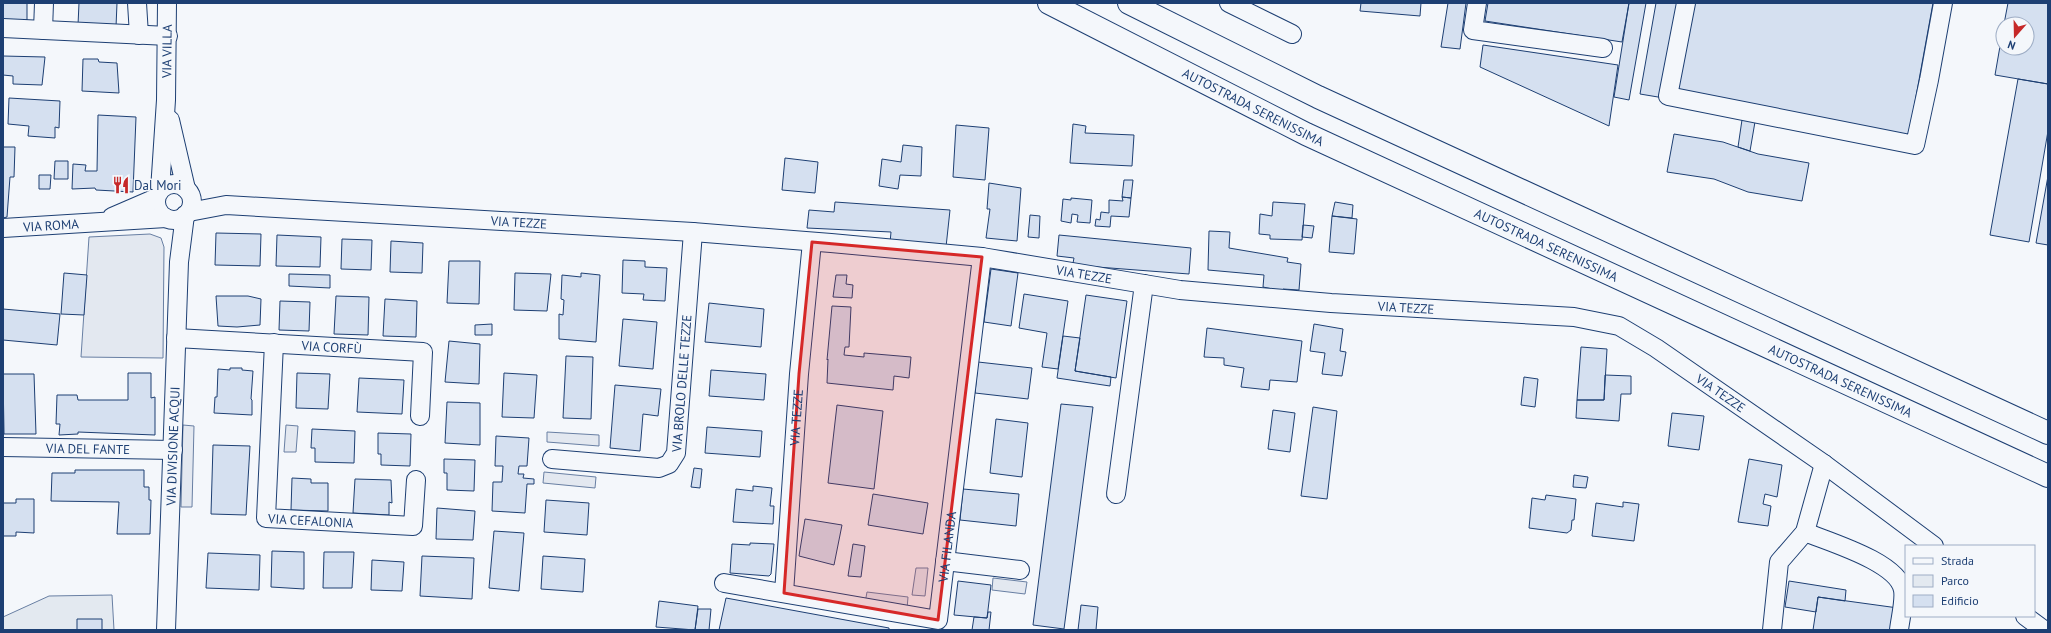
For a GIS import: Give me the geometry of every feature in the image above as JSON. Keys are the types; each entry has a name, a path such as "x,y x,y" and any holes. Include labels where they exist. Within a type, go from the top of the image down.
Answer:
{"highway":[{"name":"AUTOSTRADA SERENISSIMA","path":"1049,3 1306,134 2048,476"},
{"path":"1129,3 1318,98 2048,433"}],"street":[{"path":"43,30 44,3"},
{"path":"137,3 139,35"},
{"name":"VIA VILLA","path":"158,194 166,100 168,36 167,3"},
{"path":"1229,3 1292,34"},
{"path":"1477,3 1474,30 1603,48"},
{"path":"1686,3 1668,96 1915,146 1943,3"},
{"path":"3,28 168,36"},
{"name":"VIA VILLA","path":"166,100 187,190"},
{"path":"173,184 187,190 192,202 187,214 174,220 167,219 158,210 158,194 166,186 173,184"},
{"name":"VIA TEZZE","path":"187,190 226,205"},
{"name":"VIA ROMA","path":"98,223 158,194"},
{"name":"VIA TEZZE","path":"187,214 226,205 693,232 982,257 1180,290 1331,303 1574,317 1619,326 1656,348 1824,464 1933,545"},
{"name":"VIA DIVISIONE ACQUI","path":"166,630 179,262 187,214"},
{"name":"VIA ROMA","path":"3,228 167,219"},
{"name":"VIA DIVISIONE ACQUI","path":"167,219 179,262"},
{"name":"VIA BROLO DELLE TEZZE","path":"552,460 659,468 669,464 676,453 693,232"},
{"name":"VIA TEZZE","path":"784,593 798,374 812,242"},
{"name":"VIA FILANDA","path":"724,582 938,620 982,257"},
{"path":"1116,494 1144,284"},
{"name":"VIA CORFÙ","path":"176,338 423,352 420,416"},
{"name":"VIA CEFALONIA","path":"274,343 266,518 412,526 416,480"},
{"name":"VIA DEL FANTE","path":"3,447 173,450"},
{"path":"1772,630 1779,562 1805,532 1824,464"},
{"path":"1805,532 1881,564 1896,575 1903,590 1900,630"},
{"path":"945,561 1020,570"},
{"path":"2026,617 2044,630"}],"highlighted area":[{"path":"812,242 982,257 938,620 784,593 799,374"}],"green space":[{"path":"112,595 114,630 3,630 3,617 49,596"}],"shaded area":[{"path":"150,234 161,238 164,247 163,358 81,357 89,237"},
{"path":"183,425 194,426 192,507 181,507"},
{"path":"286,425 298,426 296,452 284,452"},
{"path":"547,432 599,435 599,446 547,442"},
{"path":"544,472 596,477 595,488 543,483"},
{"path":"916,568 928,568 925,596 912,595"},
{"path":"993,578 1027,582 1025,594 992,590"},
{"path":"867,592 908,597 907,609 865,603"}],"building":[{"path":"3,3 27,3 27,20 3,22"},
{"path":"79,3 117,3 116,27 78,25"},
{"path":"1361,3 1421,3 1420,16 1360,11"},
{"path":"1448,3 1466,3 1460,49 1441,47"},
{"path":"1488,3 1629,3 1622,42 1485,21"},
{"path":"1629,3 1646,3 1629,100 1614,97"},
{"path":"1656,3 1681,3 1664,98 1640,94"},
{"path":"1694,3 1933,3 1909,135 1677,93"},
{"path":"2008,3 2048,3 2048,84 1995,75 1998,56 2035,56 2035,16 2006,16"},
{"path":"1483,45 1618,65 1609,126 1480,67"},
{"path":"3,56 45,57 42,85 13,84 13,76 3,75"},
{"path":"83,59 98,59 99,62 117,63 119,93 82,91"},
{"path":"2018,79 2048,84 2048,131 2029,242 1990,235"},
{"path":"9,98 60,101 59,128 55,127 55,138 28,136 29,126 8,124"},
{"path":"1743,113 1756,116 1750,151 1738,147"},
{"path":"98,115 136,117 133,192 96,190 95,188 72,189 73,164 86,165 85,171 97,171"},
{"path":"1073,124 1086,126 1085,133 1134,135 1132,166 1070,163"},
{"path":"956,125 989,128 985,180 953,177"},
{"path":"1674,134 1723,142 1758,154 1809,163 1802,201 1748,192 1714,179 1667,172"},
{"path":"903,145 922,147 921,176 900,175 898,189 879,186 882,159 901,162"},
{"path":"3,147 15,147 14,177 10,177 7,217 3,218"},
{"path":"785,158 818,162 815,193 782,190"},
{"path":"55,161 68,161 68,179 54,179"},
{"path":"39,175 51,175 50,189 39,189"},
{"path":"2048,176 2048,245 2036,243"},
{"path":"1124,180 1133,180 1131,198 1122,197"},
{"path":"989,183 1021,188 1017,241 986,238 990,209 987,209"},
{"path":"1122,197 1131,198 1129,217 1111,216 1110,227 1095,226 1096,219 1100,220 1101,212 1109,213 1109,200 1123,201"},
{"path":"1071,198 1092,200 1090,223 1077,222 1078,215 1072,214 1071,223 1061,221 1063,199 1071,200"},
{"path":"835,202 950,210 946,247 890,243 891,232 807,228 809,210 834,212"},
{"path":"1273,202 1305,204 1302,240 1270,239 1270,235 1259,234 1260,214 1272,216"},
{"path":"1335,202 1353,205 1352,218 1332,216"},
{"path":"1030,215 1040,216 1039,238 1028,237"},
{"path":"1332,216 1357,219 1354,254 1329,252"},
{"path":"1303,225 1314,226 1312,238 1302,237"},
{"path":"1209,231 1230,232 1229,248 1288,258 1287,262 1301,264 1299,290 1283,289 1282,291 1263,287 1264,275 1208,270"},
{"path":"216,233 261,234 260,266 215,265"},
{"path":"277,235 321,237 320,267 276,266"},
{"path":"1059,235 1191,248 1189,274 1084,266 1073,263 1074,258 1057,256"},
{"path":"342,239 372,240 371,270 341,269"},
{"path":"391,241 423,243 422,273 390,272"},
{"path":"623,260 645,261 645,267 667,268 665,301 643,300 644,294 622,293"},
{"path":"449,261 480,261 479,304 447,303"},
{"path":"991,269 1018,273 1011,326 984,322"},
{"path":"64,273 87,275 84,315 61,314"},
{"path":"515,273 551,274 547,311 514,310"},
{"path":"581,273 600,275 596,342 559,339 559,314 563,315 564,300 561,299 562,275 581,277"},
{"path":"289,274 330,275 330,288 289,286"},
{"path":"836,275 847,275 846,284 853,285 852,298 833,297"},
{"path":"1024,294 1068,301 1058,369 1042,367 1047,333 1019,328"},
{"path":"1086,295 1127,301 1116,378 1075,371"},
{"path":"216,296 248,296 261,299 260,325 237,327 218,326"},
{"path":"336,296 369,297 368,335 334,334"},
{"path":"385,299 417,301 416,337 383,336"},
{"path":"280,301 310,302 309,331 279,330"},
{"path":"709,303 764,309 761,347 705,342"},
{"path":"832,306 851,307 849,347 845,347 844,355 864,357 864,353 911,357 909,378 894,376 893,390 827,383 828,359 827,360"},
{"path":"3,309 60,314 57,345 3,340"},
{"path":"623,319 657,322 653,369 619,366"},
{"path":"492,324 492,335 475,335 475,325"},
{"path":"1314,324 1343,329 1340,351 1346,352 1342,376 1322,374 1325,353 1310,351"},
{"path":"1207,328 1302,341 1297,382 1270,380 1269,390 1241,387 1244,368 1224,365 1224,358 1204,357"},
{"path":"1063,336 1080,338 1075,371 1111,377 1110,386 1057,378"},
{"path":"449,341 480,344 479,384 445,382"},
{"path":"1581,347 1607,349 1604,400 1577,400"},
{"path":"566,356 593,357 591,419 563,418"},
{"path":"978,362 1032,368 1028,399 975,393"},
{"path":"230,368 242,368 242,370 253,371 251,399 252,415 214,413 215,397 217,397 218,369 230,370"},
{"path":"711,370 766,374 764,400 709,396"},
{"path":"128,373 151,373 151,398 155,397 155,435 78,432 78,434 59,435 60,424 56,424 57,395 77,395 78,400 128,400"},
{"path":"297,373 330,374 328,409 296,408"},
{"path":"504,373 537,375 534,418 502,417"},
{"path":"3,374 34,374 36,434 4,434"},
{"path":"1605,375 1631,376 1631,394 1621,394 1619,421 1576,418 1577,400 1604,400"},
{"path":"1524,377 1538,379 1535,407 1521,405"},
{"path":"359,378 404,380 402,414 357,412"},
{"path":"615,385 661,389 658,416 643,414 640,451 610,448"},
{"path":"447,402 480,403 480,445 445,443"},
{"path":"1061,404 1093,407 1064,629 1033,625"},
{"path":"837,405 883,411 874,489 828,483"},
{"path":"1313,407 1337,411 1327,499 1301,496"},
{"path":"1273,410 1295,413 1290,452 1268,449"},
{"path":"1672,413 1704,416 1699,450 1668,446"},
{"path":"996,419 1028,423 1022,477 990,473"},
{"path":"707,427 762,431 760,457 705,453"},
{"path":"312,429 355,431 354,463 315,462 315,448 311,448"},
{"path":"378,433 411,434 410,466 381,465 381,454 378,454"},
{"path":"496,436 529,438 527,466 519,466 518,474 524,474 523,478 534,479 534,484 527,484 525,513 492,511 493,482 502,482 503,466 495,466"},
{"path":"213,445 250,446 246,515 211,514"},
{"path":"444,459 475,460 474,491 447,490 447,473 444,473"},
{"path":"1749,459 1782,465 1777,497 1765,494 1763,504 1771,506 1768,526 1738,522"},
{"path":"694,468 702,469 700,488 691,487"},
{"path":"75,470 144,470 144,487 149,487 149,500 151,500 150,534 117,534 119,502 51,501 52,473 75,473"},
{"path":"1574,475 1588,477 1586,488 1573,487"},
{"path":"292,478 311,479 311,483 328,483 328,511 291,510"},
{"path":"355,479 391,480 392,503 389,502 389,515 353,513"},
{"path":"753,486 772,488 770,506 774,506 773,524 733,522 736,489 753,491"},
{"path":"963,489 1019,494 1016,526 960,520"},
{"path":"873,494 928,503 923,534 868,525"},
{"path":"1546,495 1576,499 1574,520 1572,520 1571,530 1567,533 1529,528 1532,498 1545,500"},
{"path":"16,499 34,499 34,533 16,532 16,536 3,536 3,503 16,503"},
{"path":"546,500 589,503 587,535 544,532"},
{"path":"1623,502 1639,504 1634,541 1592,536 1596,503 1623,507"},
{"path":"437,508 475,511 473,540 436,539"},
{"path":"805,519 842,525 834,565 799,556"},
{"path":"494,531 524,533 519,591 489,588"},
{"path":"750,543 774,544 771,574 769,576 730,573 732,544 750,545"},
{"path":"853,544 865,546 861,577 848,576"},
{"path":"272,551 304,552 304,589 271,587"},
{"path":"324,552 354,552 352,588 323,588"},
{"path":"208,553 260,555 259,590 206,588"},
{"path":"422,556 474,558 472,599 420,596"},
{"path":"543,556 585,559 583,592 541,589"},
{"path":"372,560 404,562 402,591 371,590"},
{"path":"958,581 991,585 987,618 954,615"},
{"path":"1789,581 1846,590 1845,601 1818,597 1816,612 1785,607"},
{"path":"1818,597 1898,608 1895,630 1813,630"},
{"path":"726,598 889,628 889,630 719,630"},
{"path":"659,601 698,606 695,630 656,627"},
{"path":"1081,605 1098,607 1096,630 1078,630"},
{"path":"698,609 711,609 709,630 695,630"},
{"path":"988,612 991,612 989,630 972,630 974,617 987,618"},
{"path":"77,619 102,619 102,630 77,630"}],"place":[{"name":"Dal Mori","path":"121,185"}]}
